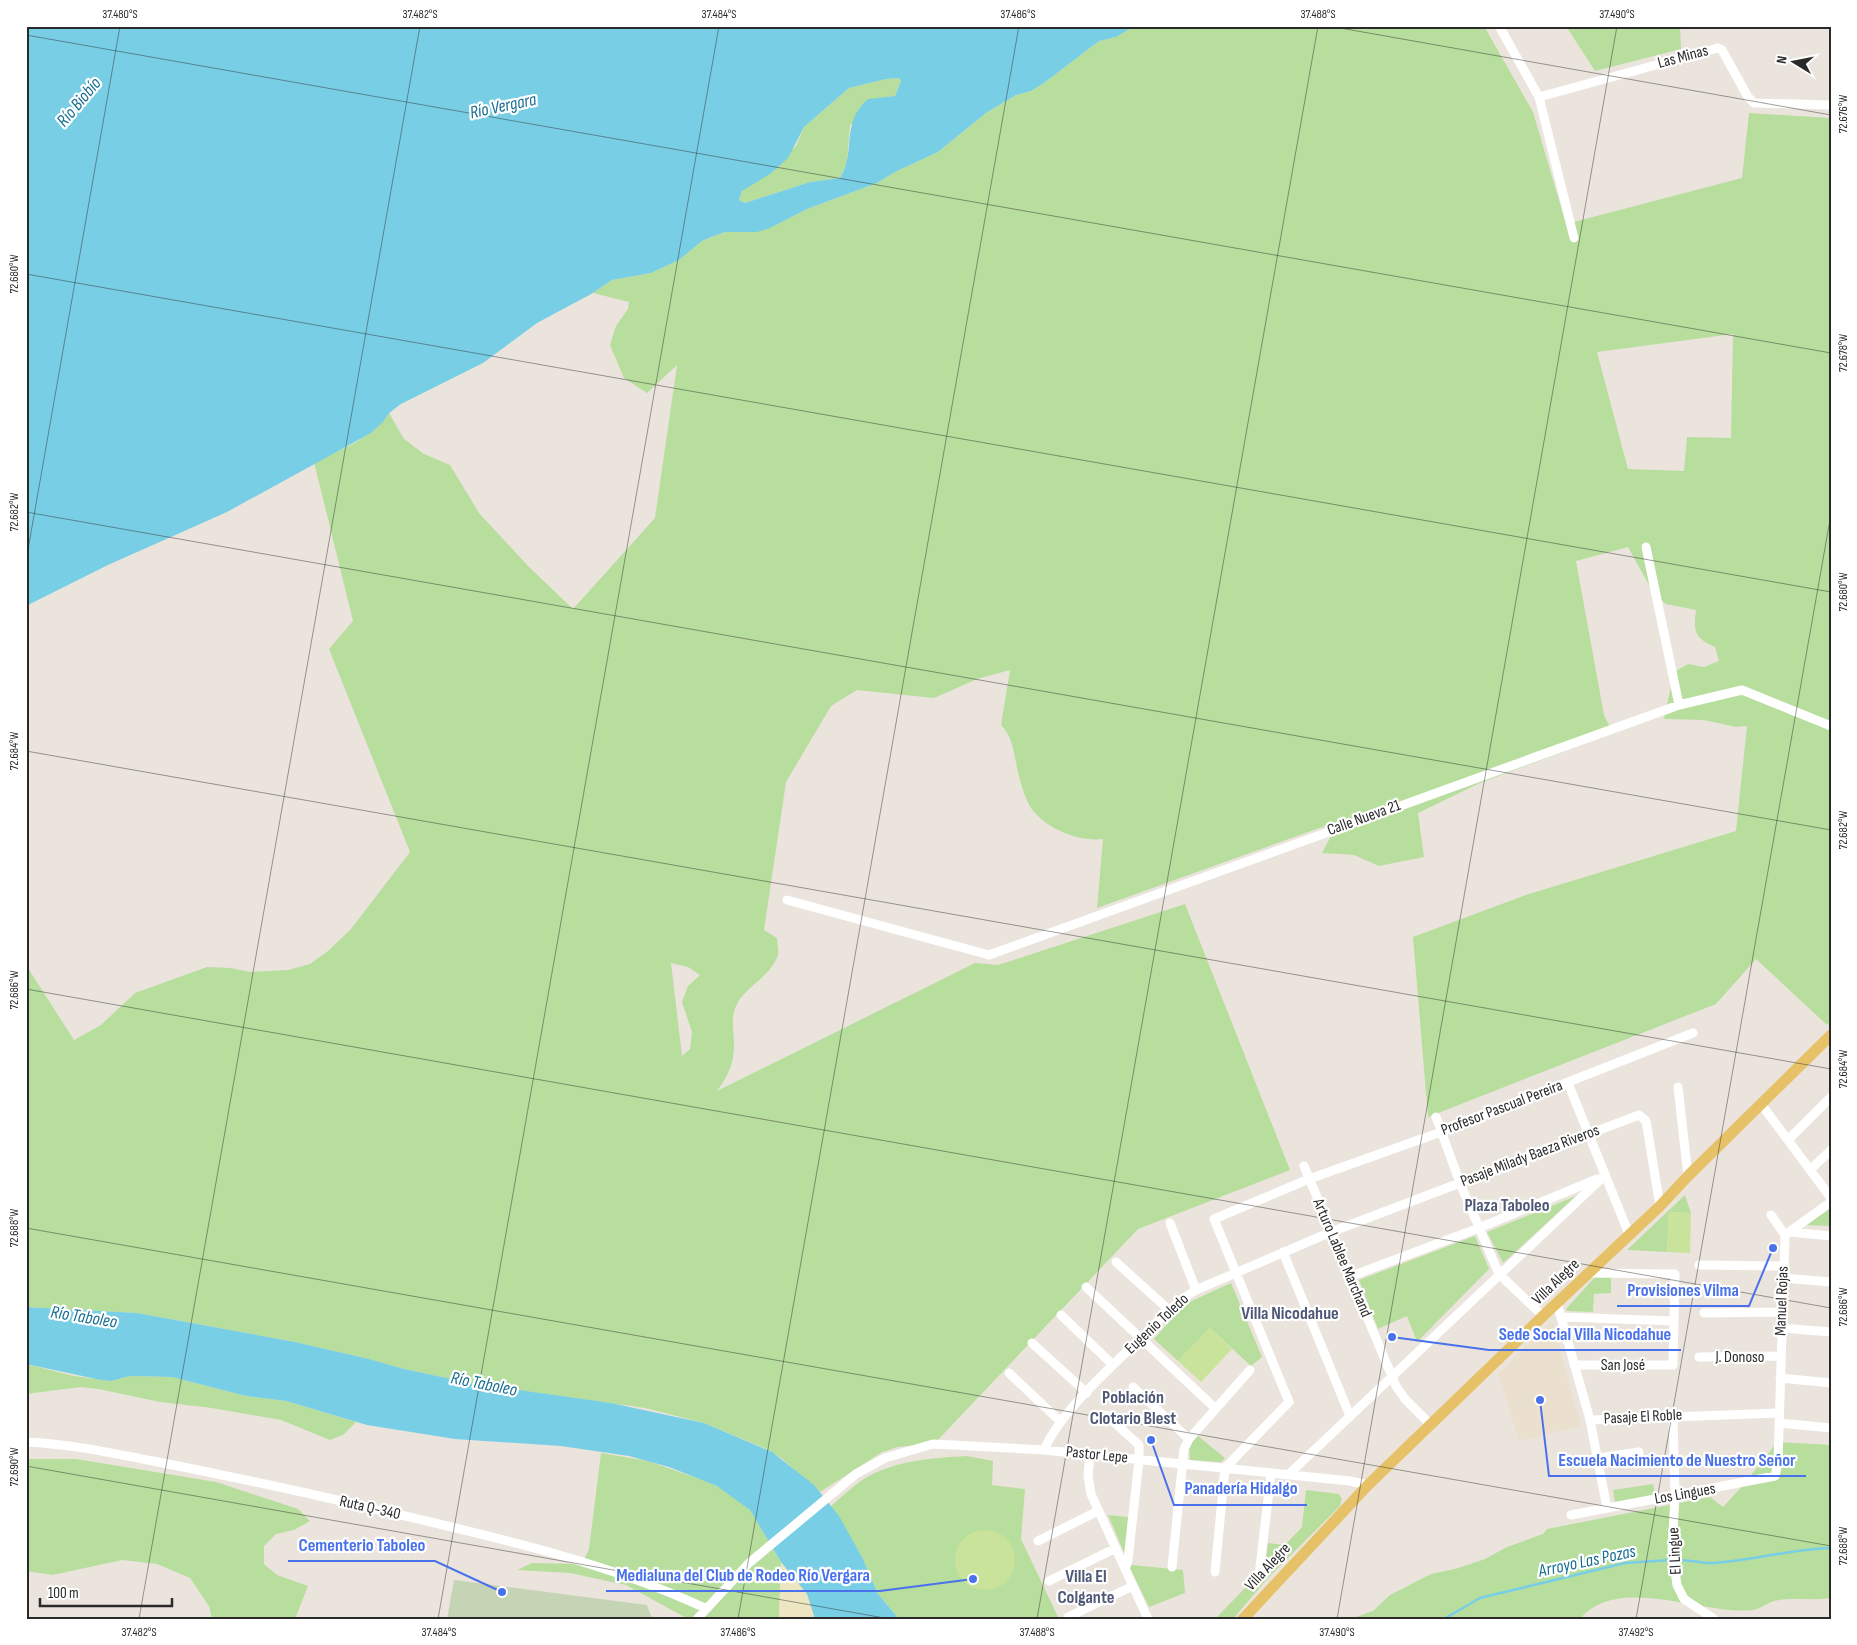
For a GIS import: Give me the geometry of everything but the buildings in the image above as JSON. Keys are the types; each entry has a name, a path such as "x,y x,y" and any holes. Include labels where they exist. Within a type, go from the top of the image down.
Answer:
{"main road":[{"name":"Villa Alegre","path":"1243,1619 1368,1485 1660,1206 1831,1035"}],"street":[{"path":"1499,26 1539,97 1574,238"},
{"name":"Las Minas","path":"1539,97 1718,48 1722,50 1748,97 1754,103 1831,105"},
{"path":"1646,547 1679,704"},
{"name":"Calle Nueva 21","path":"787,900 989,955 1679,704 1742,690 1831,726"},
{"name":"Profesor Pascual Pereira","path":"1236,1273 1214,1219 1309,1179 1441,1132 1693,1033"},
{"path":"1568,1083 1629,1234"},
{"path":"1678,1087 1688,1176"},
{"path":"1788,1140 1831,1097"},
{"path":"1761,1104 1831,1198"},
{"name":"Pasaje Milady Baeza Riveros","path":"1332,1232 1634,1116 1643,1117 1646,1122 1660,1206"},
{"path":"1436,1117 1460,1183 1499,1274 1543,1316"},
{"path":"1810,1170 1831,1150"},
{"name":"Arturo Lablee Marchand","path":"1304,1166 1349,1277 1392,1374 1405,1399 1430,1424"},
{"path":"1349,1277 1479,1228 1604,1176"},
{"path":"1288,1475 1392,1374 1604,1176"},
{"path":"1788,1233 1831,1202"},
{"path":"1771,1215 1788,1233 1831,1236"},
{"path":"1170,1224 1196,1290"},
{"name":"Eugenio Toledo","path":"1044,1450 1060,1422 1113,1365 1181,1299 1196,1290 1332,1232"},
{"name":"Manuel Rojas","path":"1779,1418 1783,1266 1788,1233"},
{"path":"1283,1252 1350,1416"},
{"path":"1116,1262 1169,1310"},
{"path":"1699,1266 1783,1266"},
{"path":"1215,1572 1225,1468 1289,1402 1236,1273"},
{"path":"1562,1317 1674,1321 1674,1274 1589,1273"},
{"path":"1783,1278 1831,1282"},
{"path":"1086,1287 1215,1408"},
{"path":"1557,1303 1590,1420 1599,1458 1607,1508"},
{"path":"1704,1313 1782,1312"},
{"path":"1061,1314 1113,1365"},
{"name":"San José","path":"1574,1365 1673,1365 1674,1321"},
{"path":"1781,1328 1831,1332"},
{"path":"1032,1343 1087,1393"},
{"name":"J. Donoso","path":"1700,1357 1780,1356"},
{"path":"1172,1567 1182,1456 1189,1439 1250,1370"},
{"path":"1009,1373 1060,1422"},
{"path":"1780,1378 1831,1383"},
{"path":"1133,1388 1189,1439"},
{"path":"1106,1415 1139,1445 1128,1560 1125,1569"},
{"name":"Pasaje El Roble","path":"1590,1420 1696,1415 1779,1418 1831,1428"},
{"name":"El Lingue","path":"1673,1416 1675,1496 1672,1549 1677,1585 1684,1599 1714,1619"},
{"name":"Los Lingues","path":"1572,1515 1775,1476 1778,1462 1779,1418"},
{"name":"Ruta Q-340","path":"26,1442 47,1443 248,1479 526,1546 613,1571 705,1608"},
{"name":"Pastor Lepe","path":"697,1619 705,1608 749,1563 871,1464 934,1444 1044,1450 1225,1468 1368,1485"},
{"path":"1599,1458 1639,1452"},
{"path":"1090,1455 1089,1486 1098,1511 1148,1619"},
{"path":"1259,1576 1271,1473"},
{"path":"1038,1541 1098,1511"},
{"path":"1050,1581 1116,1548"},
{"path":"1068,1618 1133,1586"}],"shaded area":[{"path":"1552,1321 1581,1426 1519,1441 1498,1374"}],"green space":[{"path":"1135,26 1484,26 1533,112 1566,224 1742,178 1749,113 1831,118 1831,1021 1827,1025 1756,959 1716,1004 1428,1117 1413,937 1529,894 1736,831 1747,726 1736,727 1704,720 1664,719 1674,672 1688,664 1704,667 1719,661 1715,647 1703,641 1695,629 1696,610 1666,604 1654,594 1628,547 1576,561 1604,715 1613,733 1480,783 1418,813 1424,857 1379,866 1354,855 1322,853 1339,821 1097,908 1103,839 1074,836 1054,828 1037,815 1030,806 1024,793 1012,745 1001,725 1010,670 977,679 934,698 857,690 831,706 786,782 764,930 777,938 778,954 771,968 746,992 737,1004 733,1019 734,1045 732,1064 717,1091 975,963 998,965 1185,904 1290,1170 1138,1229 935,1443 898,1447 882,1452 820,1492 781,1458 762,1447 704,1423 645,1408 475,1384 404,1369 295,1342 137,1313 26,1307 26,965 74,1040 101,1025 135,993 207,967 231,968 250,972 288,970 310,964 328,951 351,929 410,852 329,649 353,621 314,462 345,448 365,436 374,430 389,413 404,439 424,454 450,465 479,513 528,566 573,609 655,518 677,365 647,393 624,378 610,345 616,326 628,309 629,302 593,293 612,280 651,273 679,260 702,241 711,237 725,232 769,228 807,209 877,183 895,172 938,152 986,113 1016,95 1031,91 1044,83 1099,41 1116,37","holes":["1733,334 1731,438 1687,437 1684,471 1628,469 1597,352","671,963 688,967 700,975 688,986 682,1002 692,1032 690,1049 682,1056"]},
{"path":"1566,26 1680,26 1681,49 1595,71"},
{"path":"899,78 901,81 895,96 888,97 850,125 847,162 840,178 810,182 745,203 739,200 742,191 796,146 804,127 849,88 886,79"},
{"path":"1685,1195 1691,1213 1669,1212 1667,1252 1627,1250"},
{"path":"1576,1196 1503,1263 1487,1232"},
{"path":"1831,1207 1831,1226 1806,1225"},
{"path":"1669,1212 1691,1213 1690,1253 1667,1252"},
{"path":"1475,1236 1489,1269 1417,1342 1407,1316 1378,1329 1359,1280"},
{"path":"1596,1276 1611,1276 1611,1293 1594,1294 1593,1312 1567,1311 1566,1309"},
{"path":"1231,1283 1262,1357 1251,1366 1210,1328 1178,1361 1154,1339 1185,1304"},
{"path":"1210,1328 1232,1349 1201,1382 1178,1361"},
{"path":"26,1364 74,1376 111,1381 130,1376 172,1377 246,1396 286,1401 356,1422 343,1435 330,1440 281,1420 212,1408 160,1402 98,1389 81,1387 26,1394"},
{"path":"1197,1435 1225,1458 1221,1462 1190,1460 1189,1445"},
{"path":"1777,1442 1831,1445 1831,1598 1781,1600 1753,1610 1733,1610 1639,1598 1616,1599 1596,1606 1580,1619 1350,1619 1373,1611 1390,1595 1431,1574 1455,1569 1485,1559 1507,1547 1543,1534 1547,1529 1710,1497 1723,1507 1745,1483"},
{"path":"601,1453 648,1461 708,1482 725,1490 750,1510 781,1562 779,1619 688,1619 626,1585 570,1573 517,1570 532,1563 582,1564 589,1549"},
{"path":"967,1456 993,1461 992,1485 1025,1489 1021,1539 1059,1619 899,1619 878,1594 863,1559 831,1506 858,1483 896,1465 939,1458"},
{"path":"26,1459 76,1459 216,1482 298,1509 310,1521 294,1530 276,1534 264,1546 264,1564 277,1575 308,1586 295,1619 212,1619 209,1606 190,1578 157,1564 122,1560 53,1575 26,1571"},
{"path":"1653,1484 1655,1496 1615,1502 1613,1490"},
{"path":"1306,1490 1339,1494 1342,1499 1340,1506 1268,1578 1233,1619 1215,1619 1244,1589 1263,1578 1268,1543 1285,1545 1302,1527"},
{"path":"1108,1515 1128,1517 1125,1555"},
{"path":"979,1530 991,1530 1007,1538 1013,1548 1015,1560 1013,1572 1007,1582 991,1590 979,1590 963,1582 955,1566 955,1554 963,1538"},
{"path":"1132,1565 1183,1570 1185,1593 1149,1607 1130,1568"},
{"path":"454,1580 647,1605 651,1616 662,1619 447,1619"}],"sand":[{"path":"781,1562 807,1594 815,1619 779,1619"}],"water":[{"path":"26,26 1135,26 1116,37 1099,41 1044,83 1031,91 1016,95 986,113 938,152 895,172 877,183 807,209 770,228 757,232 725,232 702,241 679,260 651,273 612,280 593,293 537,323 483,363 401,404 389,413 383,422 371,433 227,512 108,565 26,606","holes":["899,78 901,81 895,96 868,99 859,108 851,127 848,157 840,178 810,182 745,203 739,200 742,191 770,174 788,158 804,127 849,88 886,79"]},
{"name":"Río Taboleo","path":"26,1307 137,1313 295,1342 404,1369 475,1384 611,1403 704,1423 772,1452 814,1485 839,1516 863,1559 878,1594 899,1619 815,1619 807,1594 781,1562 750,1510 717,1486 669,1467 629,1456 561,1446 455,1439 367,1425 286,1401 246,1396 172,1377 130,1376 111,1381 26,1364"}],"waterway":[{"name":"Arroyo Las Pozas","path":"1676,1560 1715,1563 1802,1550 1831,1548"},
{"name":"Arroyo Las Pozas","path":"1444,1619 1480,1598 1625,1563 1671,1560"}],"place":[{"name":"Provisiones Vilma","path":"1773,1248"},
{"name":"Sede Social Villa Nicodahue","path":"1392,1337"},
{"name":"Escuela Nacimiento de Nuestro Señor","path":"1540,1400"},
{"name":"Panadería Hidalgo","path":"1151,1440"},
{"name":"Medialuna del Club de Rodeo Río Vergara","path":"973,1579"},
{"name":"Cementerio Taboleo","path":"502,1592"}],"district":[{"name":"Plaza Taboleo","path":"1507,1205"},
{"name":"Villa Nicodahue","path":"1290,1313"},
{"name":"Población Clotario Blest","path":"1133,1407"},
{"name":"Villa El Colgante","path":"1086,1586"}],"water label":[{"name":"Río Biobío","path":"79,102"},
{"name":"Río Vergara","path":"503,106"}]}
